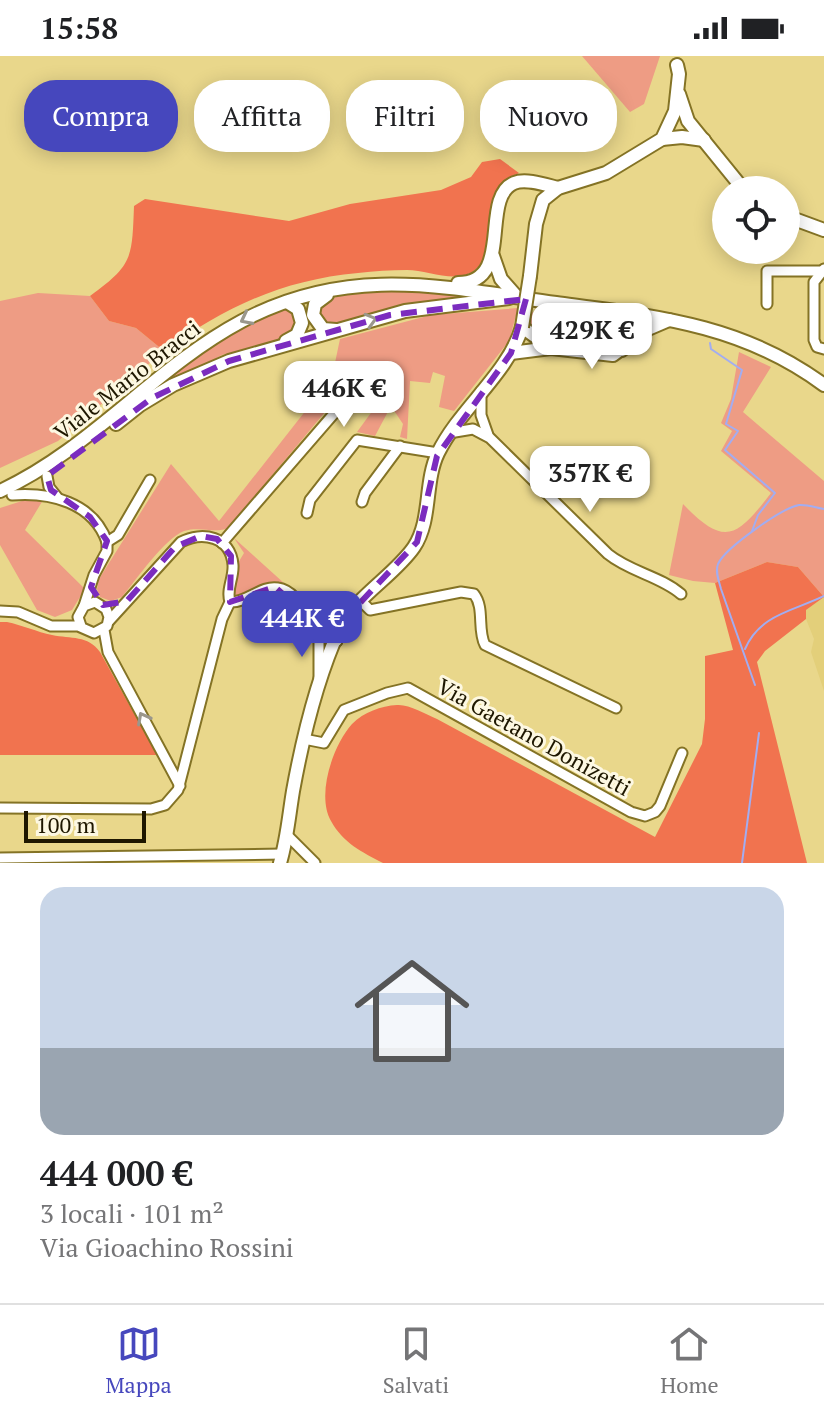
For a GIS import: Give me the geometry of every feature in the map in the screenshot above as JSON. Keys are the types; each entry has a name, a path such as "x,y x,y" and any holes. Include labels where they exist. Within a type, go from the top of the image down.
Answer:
{"street":[{"path":"0,858 281,859 304,739 339,630 345,619 417,542 438,453 463,413 511,353 522,327 536,224 543,200 558,188 600,176 659,138 673,119 678,60"},
{"path":"675,90 698,138 732,176"},
{"path":"659,138 675,90"},
{"path":"673,119 680,117 688,121"},
{"path":"673,119 698,138"},
{"path":"659,138 698,138"},
{"path":"517,297 501,279 494,263 501,201 509,186 522,182 558,188"},
{"path":"509,186 524,188 543,200"},
{"path":"800,221 824,230"},
{"path":"431,285 473,281 485,270 493,253"},
{"path":"767,304 767,271 823,270"},
{"path":"823,270 814,282 814,340 817,347 824,349"},
{"name":"Viale Mario Bracci","path":"4,495 63,456 200,345 260,312 287,302 365,286 431,285 606,309 705,327 754,344 797,366 824,385"},
{"path":"338,330 323,329 318,324 313,315 315,304 330,294 365,286"},
{"name":"Viale Mario Bracci","path":"4,495 47,476 140,405 212,367 420,308 517,297"},
{"path":"269,350 294,337 302,327 298,309 287,302"},
{"path":"606,309 625,327 622,350"},
{"path":"511,353 551,348 611,355 648,329 672,320"},
{"path":"522,327 551,348"},
{"path":"481,391 481,415 490,438"},
{"path":"222,543 340,404"},
{"path":"463,413 481,415"},
{"path":"463,413 473,429 490,438 608,554 623,566 666,584 681,594"},
{"path":"449,433 473,429"},
{"path":"307,513 310,500 356,441 365,439 438,453"},
{"path":"362,502 365,493 400,446"},
{"path":"47,476 49,487 57,497"},
{"path":"107,542 118,535 150,480"},
{"path":"4,495 31,493 57,497 74,505 101,529 107,542 106,554 94,575 80,622"},
{"path":"0,808 155,808 169,801 180,786 221,625 230,602 228,596 233,564 229,551 222,543 201,536 181,542 106,626 89,633 80,622"},
{"path":"91,587 108,613 104,642 111,658 180,786"},
{"path":"230,602 280,588 289,593 322,629 328,640 337,641"},
{"path":"362,602 370,610 461,592 474,594 478,600 485,645 616,708"},
{"path":"84,606 117,605 127,601"},
{"path":"337,641 356,618 362,602"},
{"path":"0,611 18,612 51,626 80,622"},
{"path":"322,629 345,619"},
{"path":"320,682 322,629"},
{"name":"Via Gaetano Donizetti","path":"304,739 324,743 344,710 408,688 631,812 645,816 660,806 682,753"},
{"path":"286,834 315,863"}],"highlighted area":[{"path":"526,299 511,353 437,456 417,542 345,619 324,625 312,620 275,587 230,602 231,556 217,539 201,536 175,547 127,601 103,605 91,587 107,541 90,517 51,490 47,476 152,398 229,361 390,315"}],"shaded area":[{"path":"582,56 660,56 644,104 630,112 617,97 617,80 603,80"},
{"path":"500,159 519,173 504,182 495,195 486,251 481,263 465,275 389,270 304,282 232,309 164,351 136,328 109,321 90,296 122,268 131,249 134,206 145,199 289,221 350,204 441,190 471,177 482,162"},
{"path":"430,288 485,297 412,304 334,327 319,321 318,305 330,299 372,290"},
{"path":"38,293 90,296 109,321 136,328 164,351 58,441 0,468 0,301"},
{"path":"286,307 292,310 299,325 285,338 222,355 148,395 147,392 234,329"},
{"path":"518,308 509,341 454,411 439,407 445,376 433,372 430,383 410,381 407,439 400,437 403,424 391,406 375,436 357,432 384,395 369,381 365,384 356,376 342,376 339,381 341,393 228,528 196,529 176,535 122,597 111,601 100,597 97,589 99,579 171,464 219,521 332,377 340,339 431,315"},
{"path":"530,312 609,323 618,331 619,343 612,350 548,342 527,328"},
{"path":"739,352 771,367 743,412 824,481 824,597 798,567 767,562 715,583 669,575 683,504 710,527 730,532 749,519 771,493 721,451 732,431 721,423 731,399"},
{"path":"43,500 25,530 85,589 72,610 55,617 37,610 0,545 0,508 22,501"},
{"path":"234,538 285,584 270,583 239,597 234,596 238,563 244,553"},
{"path":"767,562 798,567 824,597 806,610 806,619 765,651 757,662 807,863 383,863 347,841 331,821 325,798 326,784 333,757 345,733 367,713 402,705 437,719 655,837 702,744 705,656 733,650 715,583"},
{"path":"824,597 824,691 811,652 814,639 806,610"},
{"path":"0,622 79,639 95,647 157,755 0,755"}],"waterway":[{"path":"710,343 711,349 742,370 726,424 738,431 725,450 775,493 758,515 752,531"},
{"path":"755,685 721,589 718,564 742,539 780,513 799,505 824,509"},
{"path":"745,649 751,637 769,621 824,596"},
{"path":"742,863 759,733"}]}
